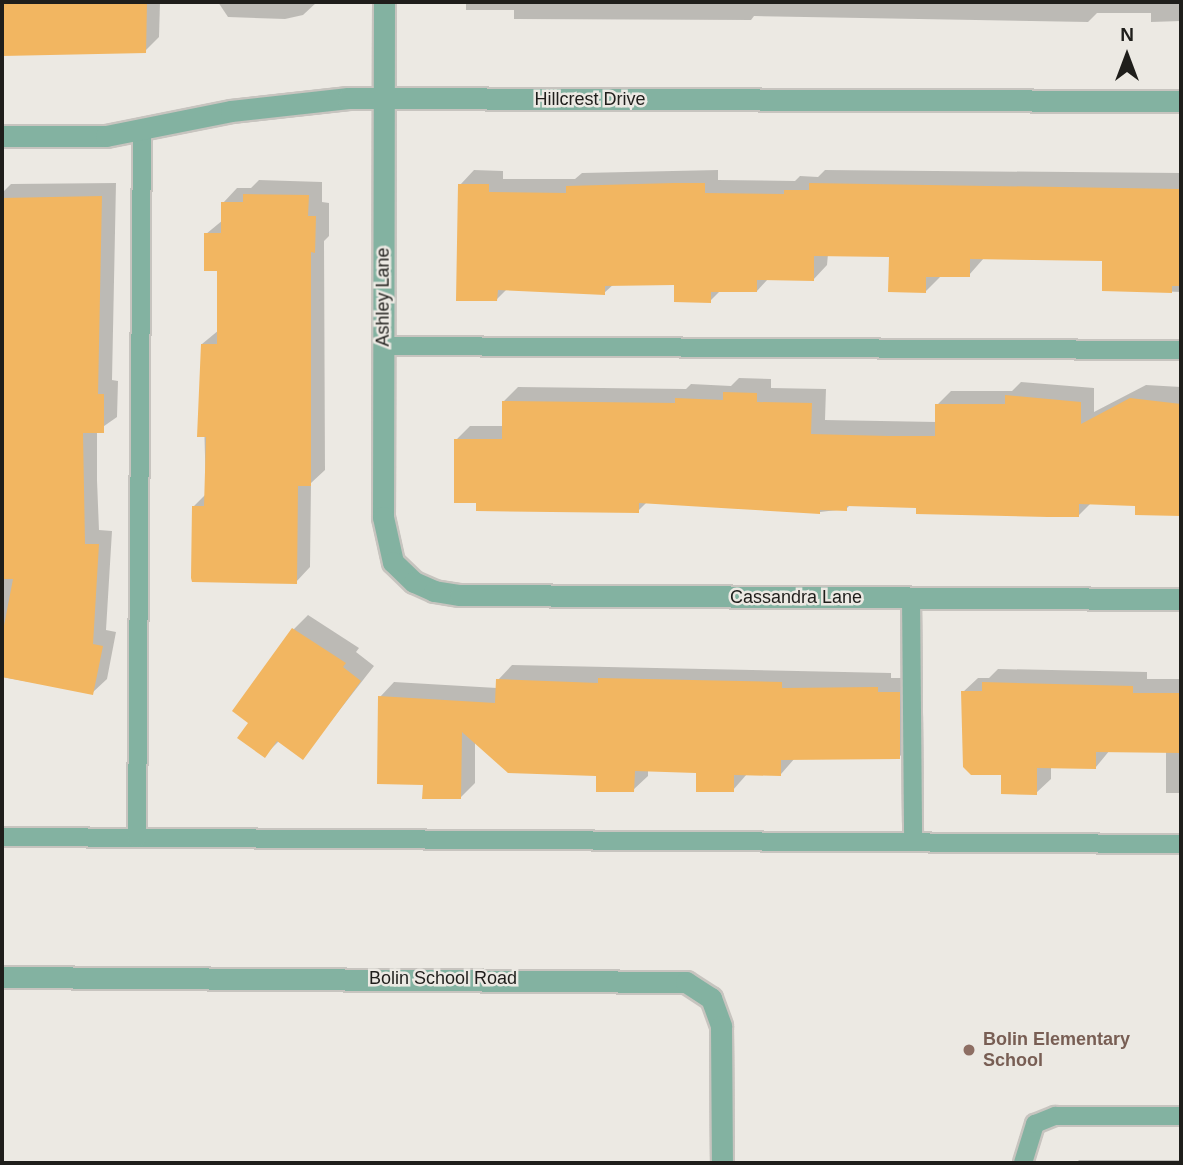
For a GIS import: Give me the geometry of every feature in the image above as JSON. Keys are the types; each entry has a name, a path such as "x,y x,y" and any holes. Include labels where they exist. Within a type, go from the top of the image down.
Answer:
{"street":[{"name":"Ashley Lane","path":"384,2 385,541 393,562 414,582"},
{"name":"Hillcrest Drive","path":"2,136 106,136 291,104 383,99 1181,101"},
{"name":"Cassandra Lane","path":"414,582 434,591 460,595 1181,599"},
{"name":"Bolin School Road","path":"2,977 686,982 711,998 721,1026 722,1163"}],"lane":[{"path":"137,838 142,129"},
{"path":"383,346 1181,350"},
{"path":"911,597 913,842"},
{"path":"2,837 1181,844"},
{"path":"1023,1163 1035,1124 1055,1116 1181,1116"}],"building":[{"path":"2,2 147,2 146,53 2,56"},
{"path":"705,183 705,193 784,194 784,190 809,190 809,183 1179,189 1179,286 1172,286 1172,293 1102,291 1102,261 970,259 970,277 926,277 926,293 888,292 889,257 814,256 814,281 757,280 757,292 711,292 711,303 674,302 674,285 605,286 605,295 498,290 497,301 456,301 458,184 489,184 489,192 566,193 566,186"},
{"path":"243,194 309,195 308,216 316,216 315,253 311,252 311,486 298,486 297,584 192,582 191,578 192,506 204,506 206,437 197,437 201,344 217,344 217,271 204,271 204,233 221,233 221,202 243,202"},
{"path":"102,196 98,394 104,394 104,433 83,433 85,544 99,544 93,644 103,646 93,695 2,677 2,636 13,579 2,579 2,198"},
{"path":"723,392 757,393 757,402 812,403 811,434 935,436 935,404 1005,404 1005,395 1081,402 1081,424 1130,398 1181,404 1181,516 1135,515 1135,506 1079,504 1079,517 1048,517 916,514 916,508 847,506 847,511 820,510 820,514 639,503 639,513 476,511 476,503 454,503 454,439 502,439 502,401 675,403 675,398 723,400"},
{"path":"292,628 346,663 343,667 361,681 303,760 277,741 265,758 237,738 248,723 232,711"},
{"path":"598,678 782,682 782,688 878,687 878,692 900,692 900,759 781,760 781,776 734,775 734,792 696,792 696,773 635,771 634,792 596,792 596,776 508,773 462,732 461,799 422,799 423,785 377,784 378,696 495,703 496,679 598,683"},
{"path":"982,682 1133,686 1133,693 1181,693 1181,753 1096,752 1096,769 1037,768 1037,795 1001,794 1001,775 971,775 963,767 961,691 982,691"}],"place":[{"name":"Bolin Elementary School","path":"969,1050"}]}
